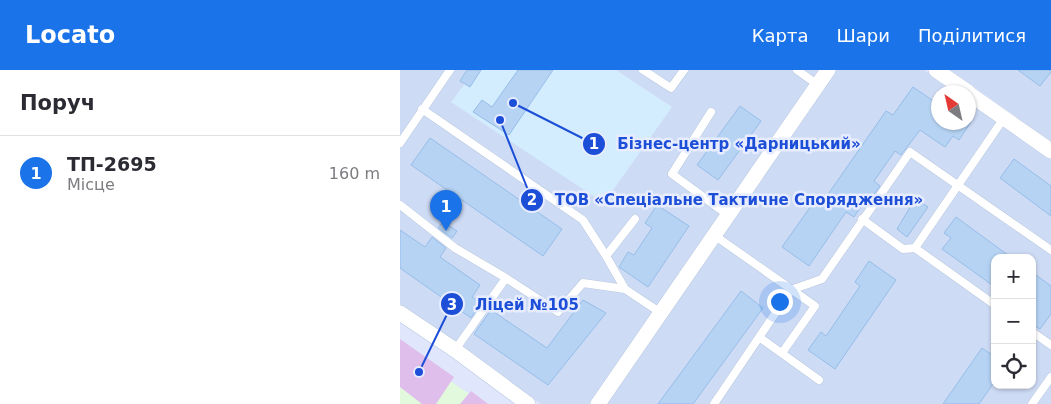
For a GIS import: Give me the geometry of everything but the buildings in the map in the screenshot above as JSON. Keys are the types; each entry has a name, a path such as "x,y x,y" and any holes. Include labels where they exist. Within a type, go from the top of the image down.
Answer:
{"street":[{"path":"598,404 828,70"},
{"path":"936,70 957,85"},
{"path":"976,99 1051,151"},
{"path":"400,313 455,350 528,404"}],"lane":[{"path":"400,143 450,70"},
{"path":"643,70 671,88 684,70"},
{"path":"797,70 818,85"},
{"path":"422,110 584,220 625,289 660,313"},
{"path":"711,112 672,174 728,215"},
{"path":"915,248 1004,118"},
{"path":"714,404 791,290 822,279 910,152 1051,250"},
{"path":"400,205 455,248 558,312 583,283 625,289"},
{"path":"606,256 635,219"},
{"path":"862,219 903,249 915,248 991,302"},
{"path":"714,235 815,306 782,353"},
{"path":"455,350 506,278"},
{"path":"1036,335 1051,345"},
{"path":"759,337 819,380"},
{"path":"1032,404 1051,377"}],"shaded area":[{"path":"400,70 823,70 589,404 541,404 400,304"},
{"path":"475,70 616,70 672,107 604,203 451,102"},
{"path":"837,70 924,70 946,85 931,85 931,130 976,130 976,106 1051,159 1051,404 607,404"},
{"path":"950,70 1051,70 1051,141 976,88 976,85 971,85"},
{"path":"400,339 454,377 436,404 422,404 400,387"},
{"path":"400,345 425,364 484,404 400,404"},
{"path":"471,391 488,404 460,404"}],"place":[{"name":"Бізнес-центр «Дарницький»","path":"513,103"},
{"name":"ТОВ «Спеціальне Тактичне Спорядження»","path":"500,120"},
{"name":"ТП-2695","path":"446,231"},
{"name":"Ліцей №105","path":"419,372"}]}
